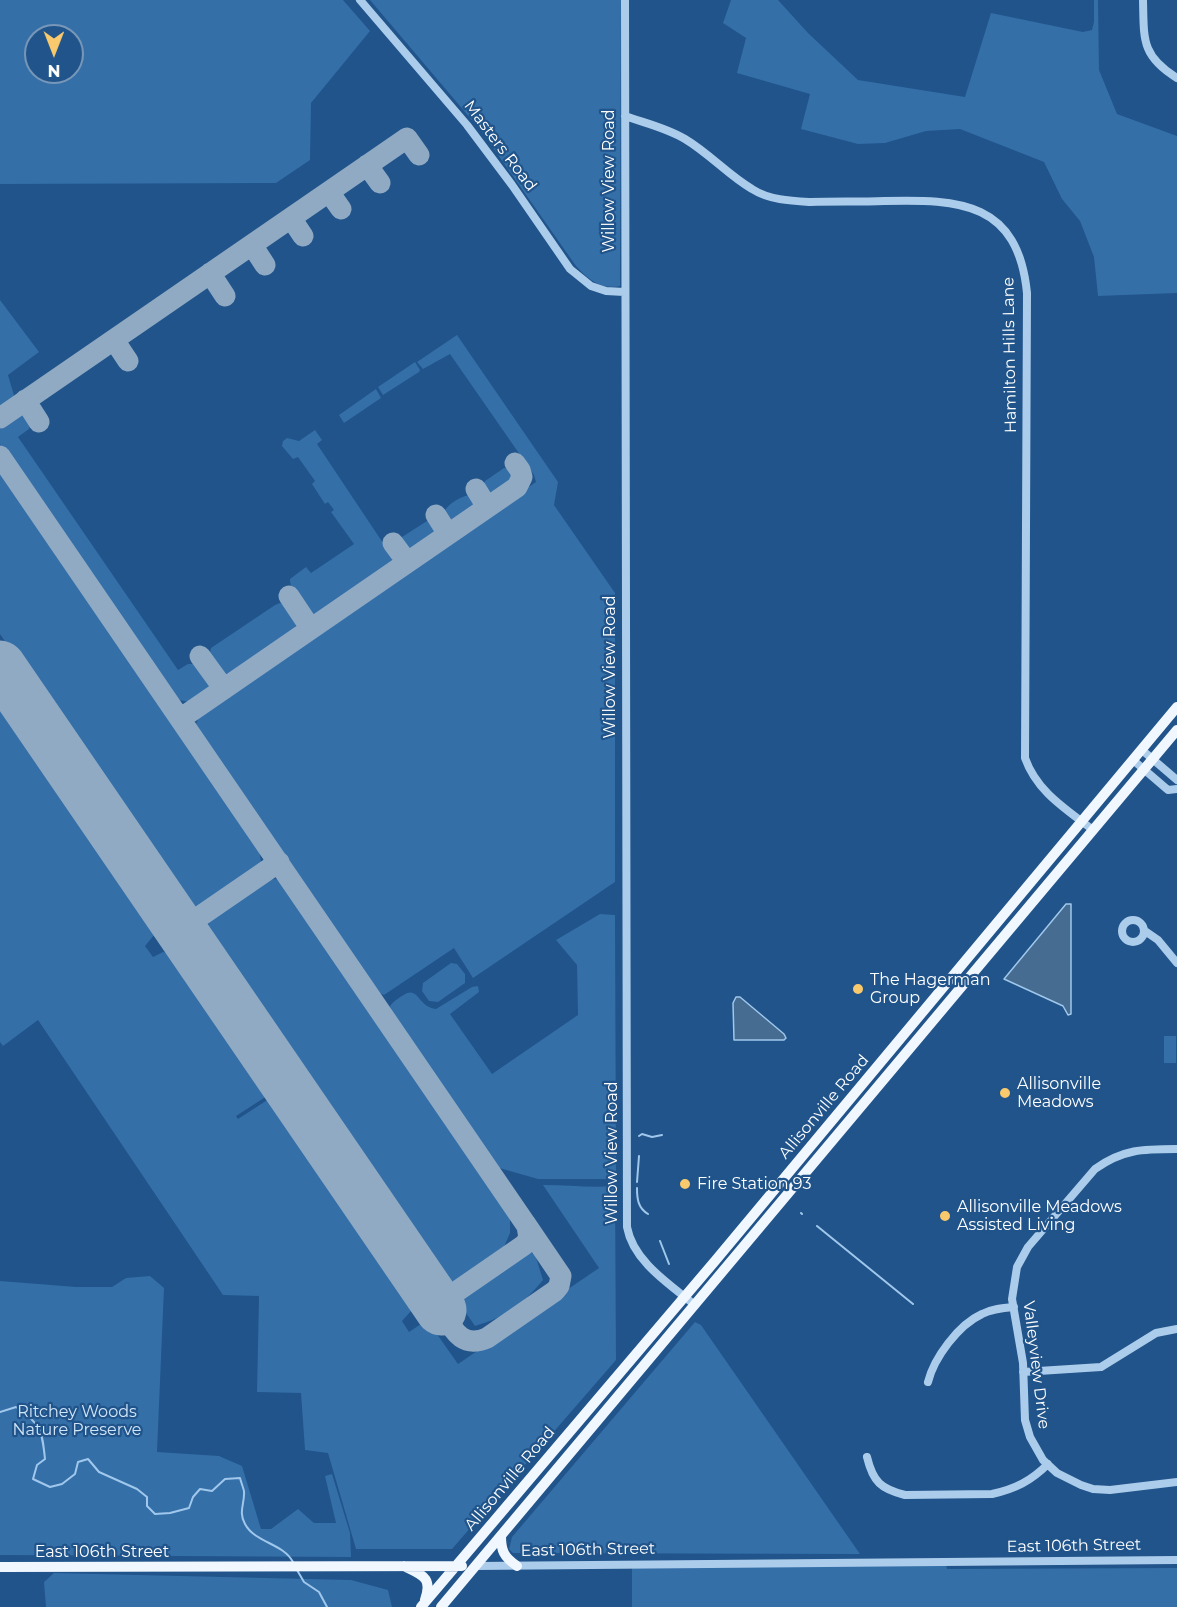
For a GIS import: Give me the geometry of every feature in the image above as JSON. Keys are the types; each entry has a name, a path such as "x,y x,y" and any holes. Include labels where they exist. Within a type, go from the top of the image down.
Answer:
{"main road":[{"name":"Allisonville Road","path":"422,1606 1177,708"},
{"name":"Allisonville Road","path":"441,1607 1177,730"},
{"path":"501,1536 502,1551 507,1559 517,1566"},
{"path":"401,1565 422,1575 428,1582 422,1606"},
{"name":"East 106th Street","path":"0,1567 475,1566"}],"street":[{"name":"Masters Road","path":"360,0 467,125 570,269 591,286 606,291 624,292"},
{"name":"Willow View Road","path":"625,0 624,697 628,968 627,1227 630,1242 643,1260 696,1305"},
{"path":"1143,0 1146,44 1155,63 1177,78"},
{"name":"Hamilton Hills Lane","path":"625,116 683,138 708,153 753,190 768,196 790,201 810,202 950,201 979,210 996,222 1006,233 1025,271 1027,293 1025,758 1041,788 1093,830"},
{"path":"1142,750 1177,780"},
{"path":"1133,760 1168,790 1177,789"},
{"path":"1145,931 1158,940 1177,963"},
{"name":"Valleyview Drive","path":"1177,1149 1142,1149 1126,1152 1107,1160 1095,1169 1039,1233 1022,1257 1014,1280 1014,1307 1023,1372 1025,1420 1030,1437 1043,1460 1067,1479 1092,1489 1110,1490 1177,1482"},
{"path":"928,1382 935,1361 967,1323 994,1309 1014,1307"},
{"path":"1023,1372 1101,1367 1156,1333 1177,1329"},
{"path":"867,1457 876,1481 891,1491 905,1495 992,1494 1025,1483 1048,1464"},
{"name":"East 106th Street","path":"475,1566 1177,1560"}],"green space":[{"path":"0,0 343,0 370,31 311,103 310,160 276,183 0,184"},
{"path":"370,0 621,0 620,286 600,285 576,266 482,132"},
{"path":"731,0 778,0 808,33 858,80 965,97 991,13 1083,32 1092,30 1094,0 1098,0 1099,70 1117,114 1177,136 1177,293 1098,296 1094,257 1080,221 1062,199 1044,162 960,129 926,131 885,143 858,144 801,129 810,94 737,73 746,38 723,23"},
{"path":"0,300 39,352 8,375 15,399 0,409"},
{"path":"457,335 558,482 554,505 615,593 615,882 473,978 454,948 384,995 375,991 197,731 196,724 201,713 536,482 534,475 450,354 423,369 417,362"},
{"path":"415,362 419,372 383,395 378,387"},
{"path":"376,389 381,398 344,423 339,415"},
{"path":"22,412 31,424 29,429 18,437 178,670 188,664 195,664 206,676 209,687 198,697 186,701 174,697 0,444 0,429"},
{"path":"315,430 322,440 317,444 393,558 391,564 315,615 298,600 290,579 306,567 311,573 354,544 331,512 334,510 328,502 325,504 312,484 315,481 298,457 293,459 282,446 283,441 287,438 299,441"},
{"path":"0,468 259,848 261,862 257,869 202,906 194,907 183,901 0,634"},
{"path":"504,468 514,474 512,481 493,494 487,494 482,486 485,481"},
{"path":"470,495 475,506 454,521 448,520 443,514 447,507 458,499"},
{"path":"427,521 434,525 436,533 413,549 407,550 402,537"},
{"path":"280,603 293,614 296,622 295,630 230,675 221,673 209,657 211,648"},
{"path":"0,697 154,922 155,934 145,946 153,957 163,952 178,956 270,1091 270,1094 236,1116 238,1119 272,1097 275,1098 412,1298 411,1311 402,1321 409,1332 427,1320 458,1364 599,1268 543,1185 615,1186 616,1360 452,1549 356,1549 328,1453 305,1450 301,1393 257,1392 259,1296 223,1295 38,1020 3,1046 0,1042"},
{"path":"276,879 286,886 506,1206 510,1220 510,1233 503,1249 461,1281 449,1281 439,1277 208,938 207,926 212,917 267,880"},
{"path":"600,914 615,915 616,1179 538,1179 496,1167 391,1014 390,1006 400,997 412,993 425,1004 436,1009 472,987 478,986 479,992 450,1014 492,1074 578,1015 577,965 556,940"},
{"path":"451,963 457,964 465,974 465,983 438,1002 429,1001 422,991 423,983"},
{"path":"1164,1036 1176,1036 1176,1063 1164,1063"},
{"path":"533,1248 543,1280 513,1309 475,1326 457,1300"},
{"name":"Ritchey Woods Nature Preserve","path":"150,1276 164,1288 157,1452 219,1456 242,1466 261,1529 271,1529 298,1509 314,1523 336,1523 325,1476 332,1474 350,1533 351,1557 0,1555 0,1281 76,1287 112,1287 126,1278"},
{"path":"695,1322 701,1325 860,1554 513,1553 509,1549 512,1537"},
{"path":"946,1565 947,1569 1177,1568 1177,1607 632,1607 632,1568"},
{"path":"54,1573 351,1580 388,1590 392,1607 46,1607 44,1582"}],"shaded area":[{"path":"1066,904 1071,904 1071,1014 1068,1015 1063,1006 1004,979"},
{"path":"736,997 740,997 786,1038 784,1040 734,1040 733,1003"}],"waterway":[{"path":"639,1136 642,1134 652,1137 662,1135"},
{"path":"637,1182 639,1156"},
{"path":"637,1188 639,1203 648,1214"},
{"path":"817,1226 913,1304"},
{"path":"660,1241 669,1264"},
{"path":"0,1412 16,1407 31,1418 39,1428 45,1459 37,1465 33,1479 50,1487 62,1484 75,1474 78,1462 88,1459 99,1472 137,1489 147,1497 147,1506 155,1514 189,1508 193,1497 200,1489 212,1491 225,1479 240,1478 244,1491 242,1511 245,1524 255,1535 283,1551 293,1562"},
{"path":"297,1570 304,1582 319,1592 327,1607"}],"taxiway":[{"path":"0,418 407,138 419,155"},
{"path":"367,165 380,183"},
{"path":"329,192 341,209"},
{"path":"291,218 303,236"},
{"path":"252,245 265,265"},
{"path":"210,273 225,296"},
{"path":"114,340 128,361"},
{"path":"25,400 39,422"},
{"path":"0,456 527,1226 529,1238 524,1245 437,1305"},
{"path":"180,719 517,487 522,477 515,463"},
{"path":"476,489 487,507"},
{"path":"436,515 448,534"},
{"path":"393,543 407,562"},
{"path":"289,596 311,629"},
{"path":"200,656 224,689"},
{"path":"180,930 279,862"},
{"path":"441,1310 459,1335 464,1339 478,1341 487,1338 555,1291 559,1286 561,1276 525,1223"}],"runway":[{"path":"0,666 441,1310"}],"place":[{"name":"The Hagerman Group","path":"858,989"},
{"name":"Allisonville Meadows","path":"1005,1093"},
{"name":"Fire Station 93","path":"685,1184"},
{"name":"Allisonville Meadows Assisted Living","path":"945,1216"}]}
